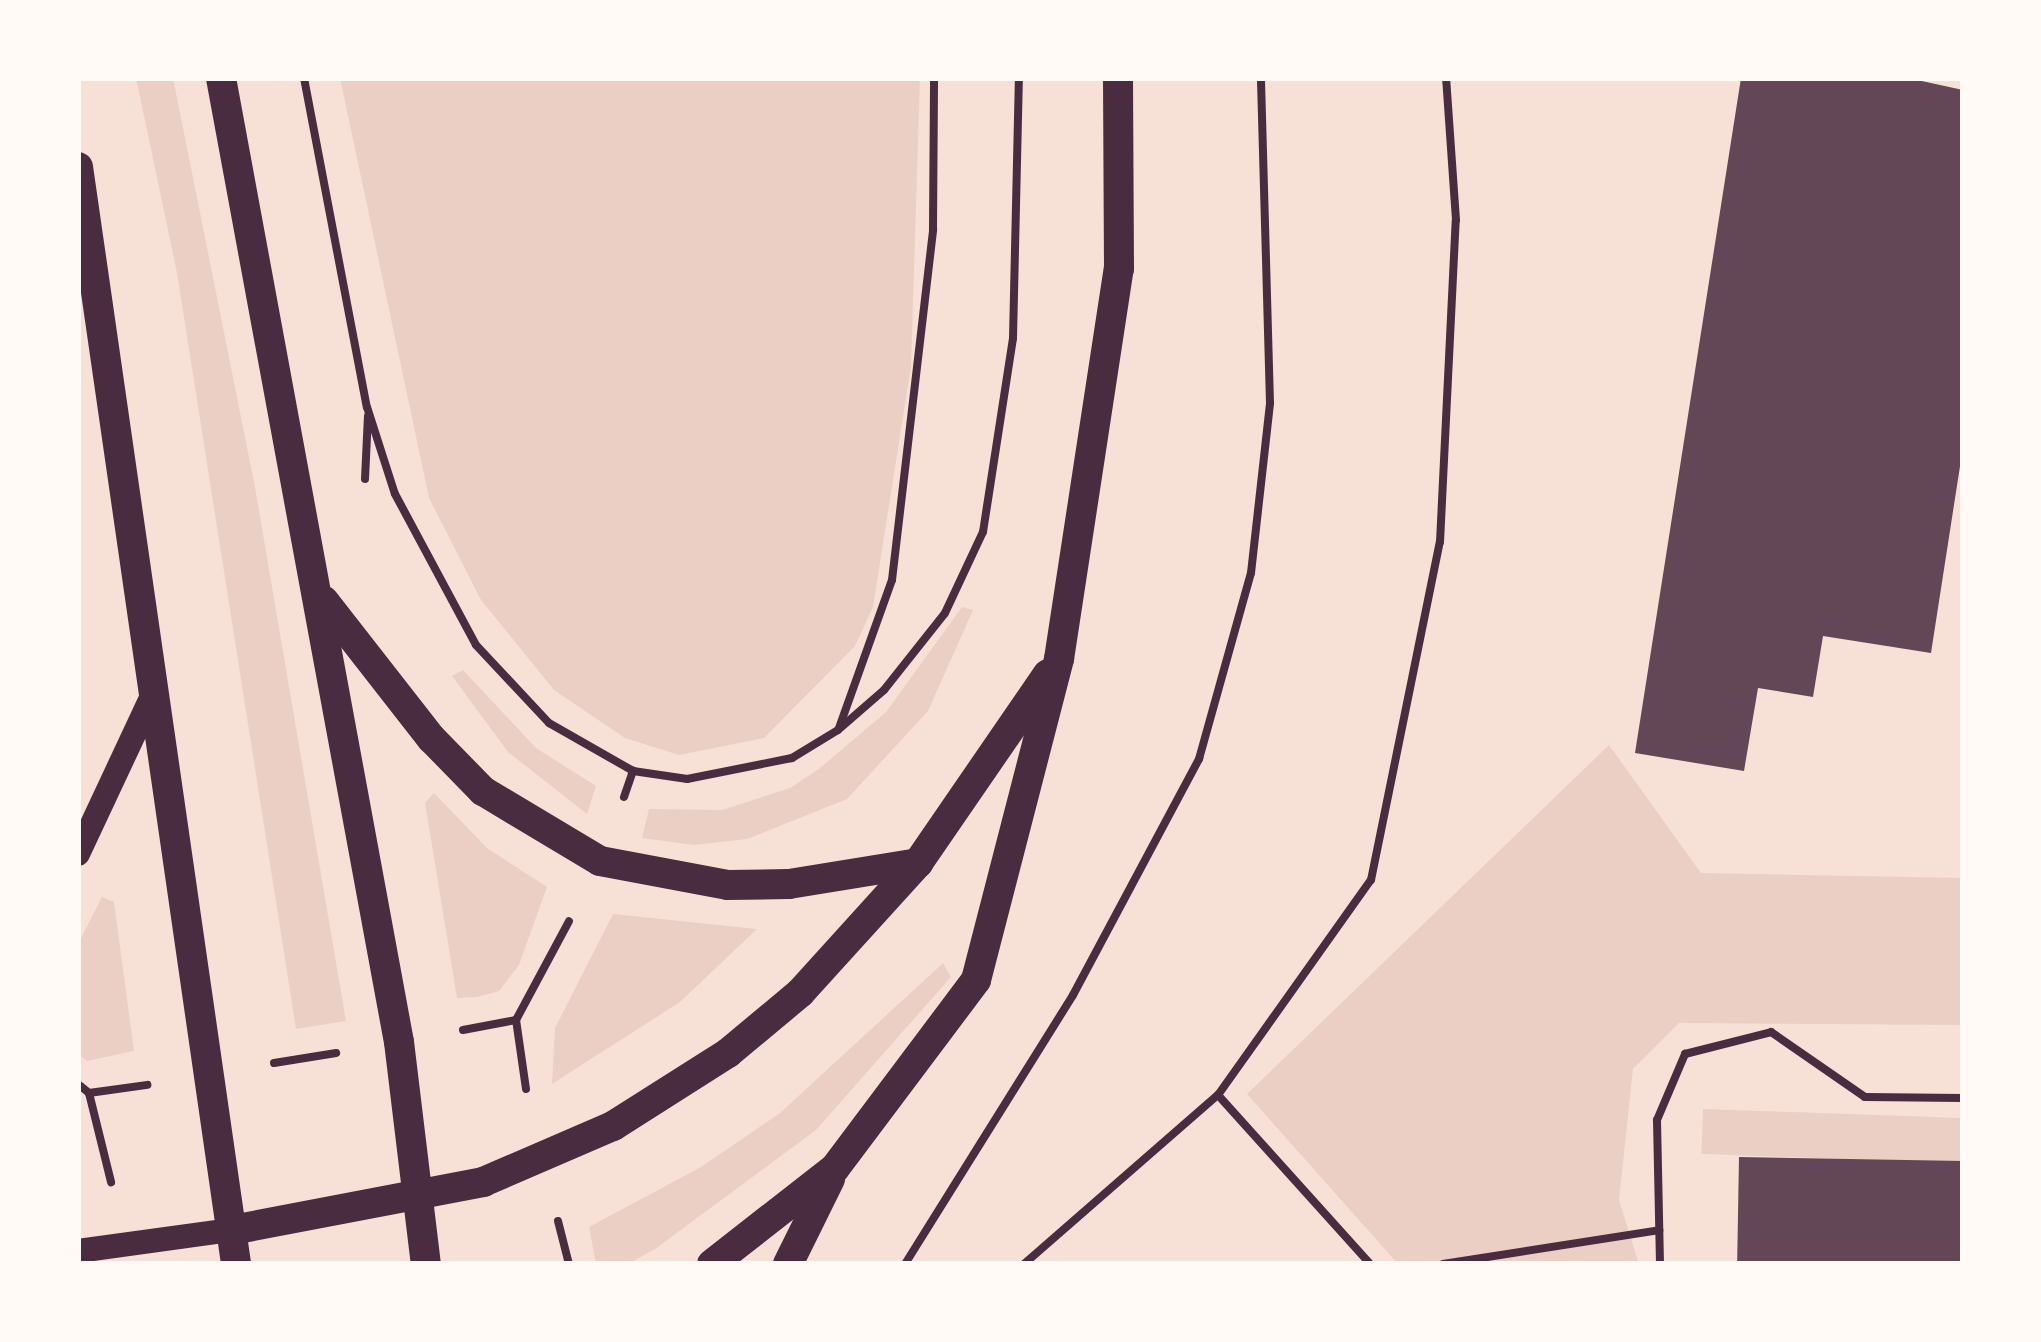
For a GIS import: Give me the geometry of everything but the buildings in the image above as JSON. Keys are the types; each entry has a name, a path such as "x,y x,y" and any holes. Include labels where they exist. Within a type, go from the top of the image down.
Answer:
{"main road":[{"path":"221,78 322,598 426,1264"},
{"path":"788,1264 835,1168 976,980 1059,659 1119,269 1118,78"},
{"path":"78,167 236,1264"},
{"path":"322,598 432,739 483,790 600,861 728,884 842,878 918,863"},
{"path":"78,1251 325,1215 418,1196 543,1160 669,1093 800,993 918,863 1059,659"},
{"path":"78,854 153,694"},
{"path":"712,1264 835,1168"}],"path":[{"path":"304,78 367,406 395,494 476,645 549,723 633,771 687,779 730,775 792,758 838,730 884,690 945,613 983,532 1013,338 1019,78"},
{"path":"838,730 892,580 933,229 934,78"},
{"path":"905,1264 1073,995 1199,759 1251,573 1270,403 1261,78"},
{"path":"1024,1264 1218,1095 1371,880 1440,542 1456,220 1446,78"},
{"path":"528,1097 516,1020 579,903"},
{"path":"463,1030 516,1020"},
{"path":"1660,1264 1657,1120 1685,1054 1771,1032 1865,1097 1963,1098"},
{"path":"298,1058 351,1050"},
{"path":"78,1084 89,1093 117,1208"},
{"path":"89,1093 139,1086"},
{"path":"1218,1095 1370,1264"},
{"path":"1442,1264 1659,1230"},
{"path":"563,1238 569,1264"}],"shaded area":[{"path":"136,78 173,78 255,487 346,1021 296,1029 177,273"},
{"path":"340,78 920,78 911,366 873,607 855,646 764,738 679,755 625,738 554,690 481,600 429,498"},
{"path":"962,607 973,610 928,711 847,799 747,839 694,845 642,838 649,809 722,810 790,788 820,768 886,712"},
{"path":"463,670 536,748 596,786 587,814 508,752 452,676"},
{"path":"1609,745 1701,873 1963,878 1963,1025 1679,1023 1633,1069 1619,1200 1639,1264 1398,1264 1247,1094"},
{"path":"434,793 487,848 547,887 519,965 499,991 477,997 457,998 425,803"},
{"path":"102,897 114,902 134,1051 87,1061 78,1054 78,944"},
{"path":"613,914 757,929 680,1002 552,1084 555,1028"},
{"path":"943,963 951,977 816,1130 655,1249 628,1264 596,1264 589,1227 701,1167 780,1113"},
{"path":"1703,1109 1963,1118 1961,1163 1701,1154"}]}
